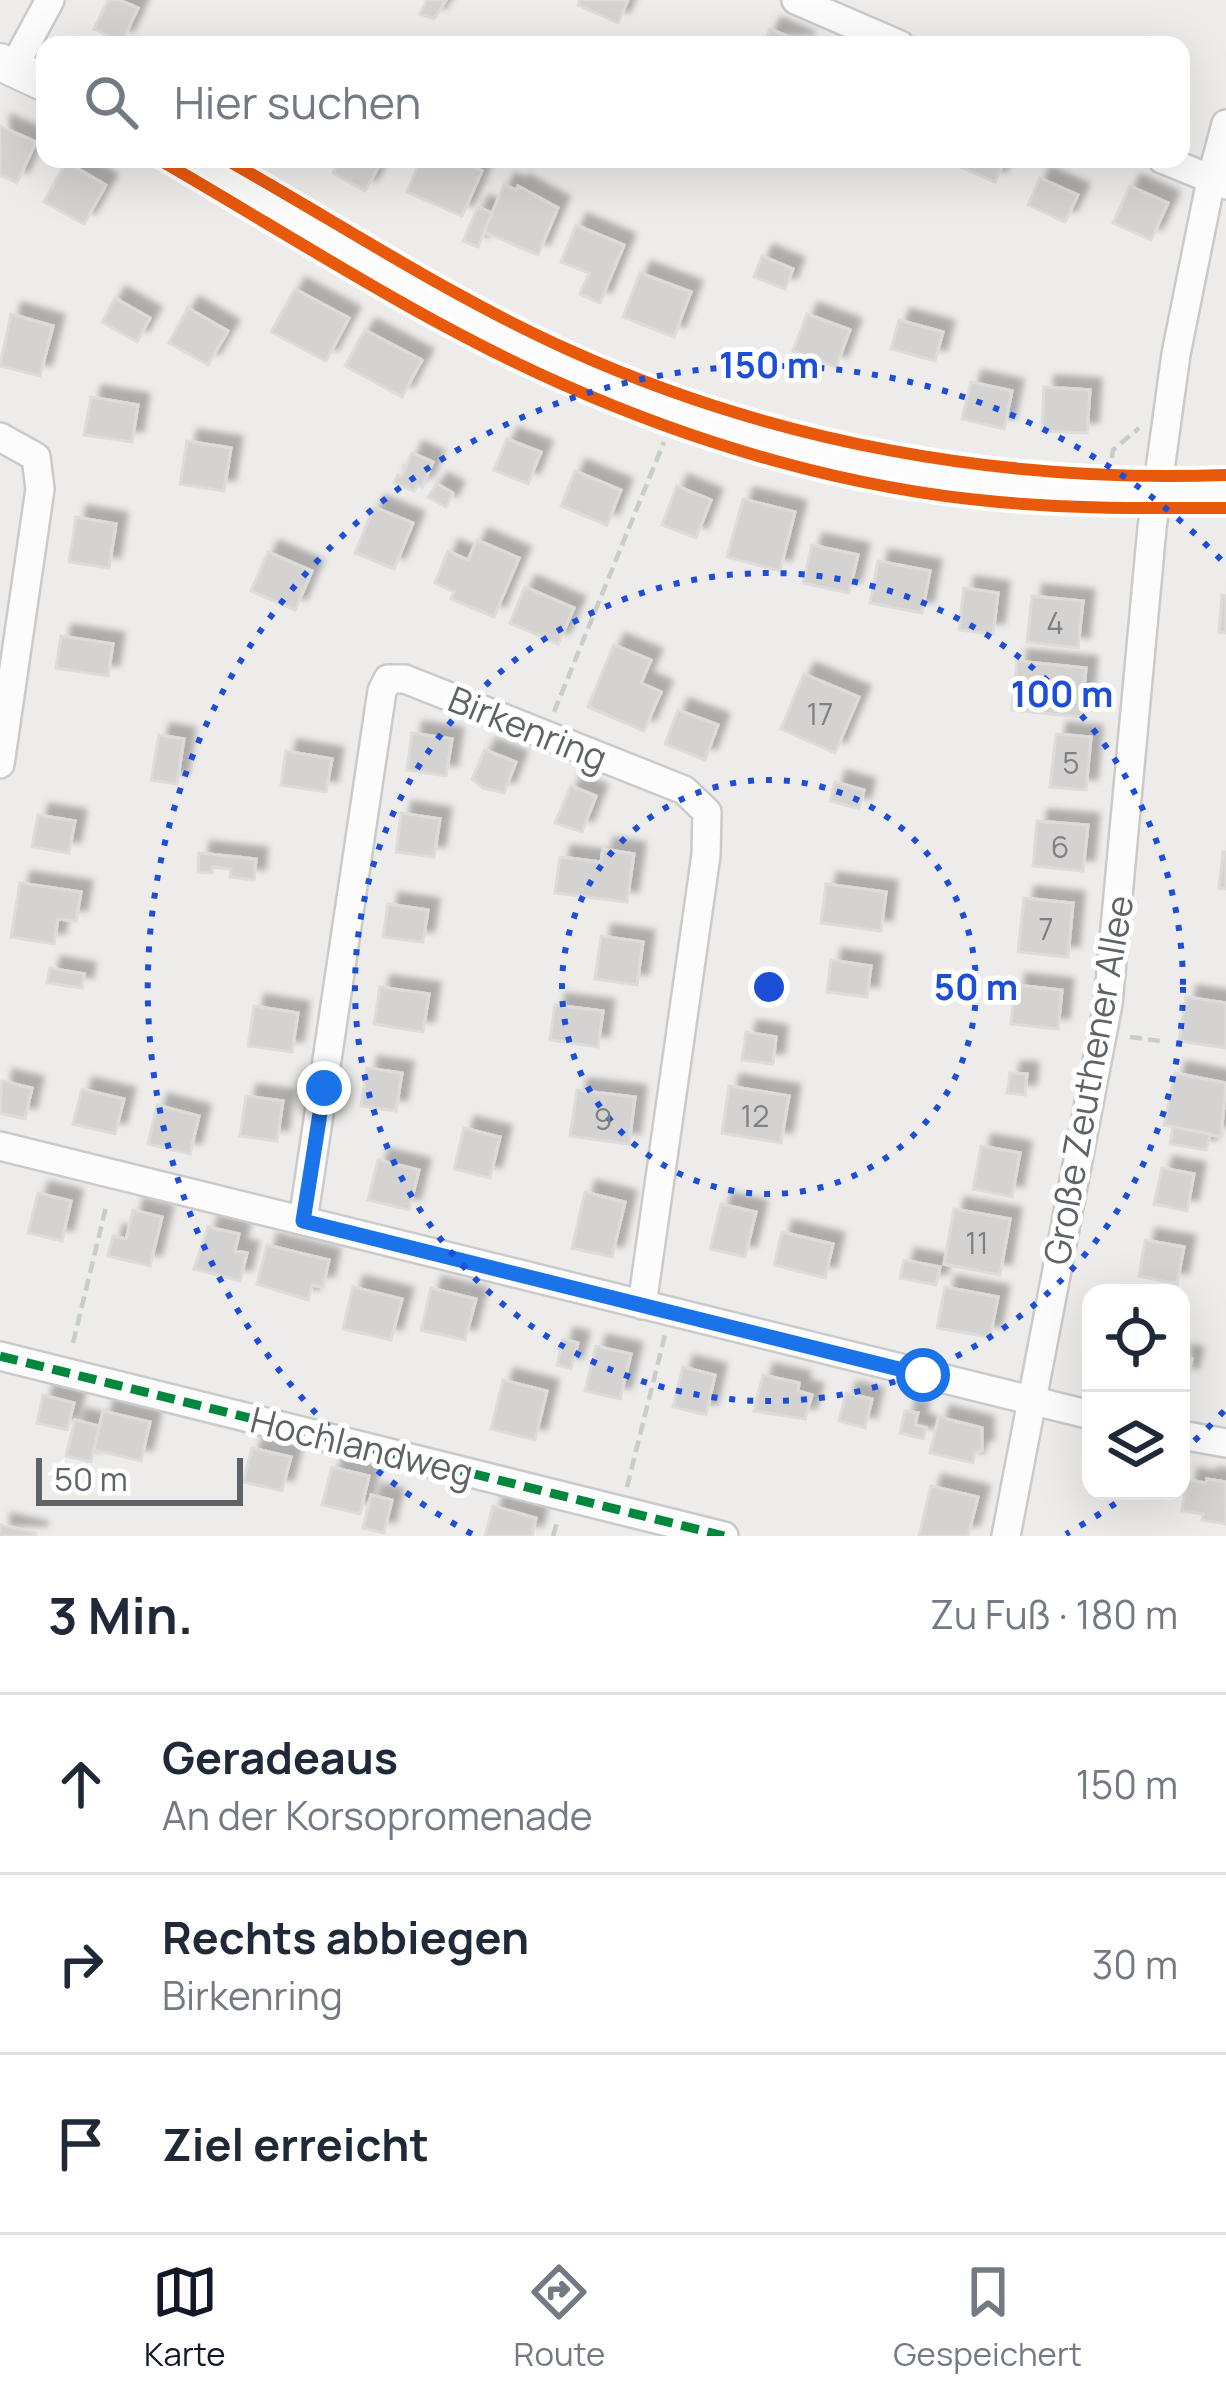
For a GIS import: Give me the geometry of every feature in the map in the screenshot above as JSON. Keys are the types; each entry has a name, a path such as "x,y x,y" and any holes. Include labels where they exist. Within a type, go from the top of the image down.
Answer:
{"street":[{"path":"19,71 50,0"},
{"path":"796,0 879,36"},
{"name":"Große Zeuthener Allee","path":"1006,1536 1108,1004 1176,354 1218,183 1226,124"},
{"path":"204,168 514,343 705,421 797,450 909,473 1033,488 1159,493 1226,490"},
{"path":"1183,168 1218,183"},
{"path":"0,436 36,457 40,489 0,764"},
{"name":"Birkenring","path":"303,1221 382,691 388,679 405,679 684,790 706,812 706,855 642,1305"},
{"path":"0,1146 1082,1413"},
{"name":"Hochlandweg","path":"0,1356 724,1536"},
{"path":"1190,1437 1226,1443"}],"path":[{"path":"546,734 664,442"},
{"path":"66,1372 114,1173"},
{"path":"621,1510 671,1312"}],"building":[{"path":"108,0 138,8 125,36 94,29"},
{"path":"427,0 446,0 434,19 420,14"},
{"path":"580,0 628,0 618,23 578,5"},
{"path":"0,126 36,142 17,183 0,175"},
{"path":"63,168 76,168 106,185 84,224 44,202"},
{"path":"336,168 378,168 365,191 333,173"},
{"path":"417,168 482,171 462,216 407,192"},
{"path":"963,168 1001,168 995,182"},
{"path":"1040,178 1078,195 1065,222 1028,205"},
{"path":"504,185 516,190 518,186 558,208 538,255 484,232"},
{"path":"1130,186 1168,203 1151,240 1113,223"},
{"path":"478,207 492,213 478,247 463,241"},
{"path":"576,225 624,245 600,303 580,294 589,273 561,262"},
{"path":"762,256 793,269 785,289 754,277"},
{"path":"640,273 691,292 674,337 623,317"},
{"path":"295,289 349,318 326,361 271,332"},
{"path":"115,298 150,318 137,342 102,322"},
{"path":"188,308 228,331 208,365 169,343"},
{"path":"11,314 53,326 40,376 0,366"},
{"path":"807,314 850,330 836,367 793,351"},
{"path":"899,320 943,332 935,361 891,349"},
{"path":"365,330 422,360 402,397 345,366"},
{"path":"971,382 1012,391 1004,429 962,419"},
{"path":"1044,387 1090,390 1087,433 1042,431"},
{"path":"91,397 138,405 132,442 84,435"},
{"path":"507,439 541,452 528,484 494,470"},
{"path":"187,441 231,448 224,491 180,484"},
{"path":"412,453 433,462 422,487 417,485 414,491 394,483 398,475 402,477"},
{"path":"575,471 621,490 607,525 561,506"},
{"path":"437,484 453,493 446,507 428,497"},
{"path":"677,486 711,500 696,538 662,525"},
{"path":"743,499 795,512 780,571 727,557"},
{"path":"374,507 413,523 394,569 355,553"},
{"path":"76,517 116,524 109,568 69,562"},
{"path":"477,540 519,558 494,617 451,599 454,592 435,583 448,551 468,560"},
{"path":"812,545 858,555 849,593 803,583"},
{"path":"268,552 312,571 295,610 251,591"},
{"path":"878,561 930,571 922,613 870,603"},
{"path":"525,587 574,608 558,644 510,623"},
{"path":"964,588 998,593 993,634 959,630"},
{"path":"1222,595 1226,596 1226,633 1219,632"},
{"path":"1032,596 1083,601 1078,648 1027,642"},
{"path":"61,636 113,644 108,676 56,668"},
{"path":"614,645 651,660 641,683 661,692 644,731 588,707"},
{"path":"1017,661 1086,668 1081,717 1012,710"},
{"path":"804,674 859,697 835,753 781,729"},
{"path":"678,710 718,725 705,760 665,744"},
{"path":"412,733 452,739 446,776 407,770"},
{"path":"1056,734 1091,737 1086,790 1050,787"},
{"path":"159,735 184,739 177,784 151,780"},
{"path":"485,750 516,762 504,793 483,788 472,779"},
{"path":"286,751 332,759 326,792 281,785"},
{"path":"835,782 864,790 859,809 830,801"},
{"path":"571,786 596,796 582,832 555,823"},
{"path":"401,813 440,819 434,857 396,852"},
{"path":"38,815 75,821 69,853 32,847"},
{"path":"1037,821 1088,825 1083,871 1033,866"},
{"path":"603,849 634,854 627,902 555,893 560,857 601,862"},
{"path":"1226,852 1226,889 1219,888"},
{"path":"199,853 256,859 254,880 230,877 231,869 212,867 212,873 198,872"},
{"path":"20,883 81,892 76,921 58,919 54,944 11,937"},
{"path":"826,884 886,892 881,931 821,923"},
{"path":"1024,898 1073,903 1068,957 1018,952"},
{"path":"388,904 428,910 423,942 383,937"},
{"path":"601,936 643,942 637,985 595,979"},
{"path":"831,960 871,966 867,997 827,992"},
{"path":"50,968 84,974 82,988 47,983"},
{"path":"1015,985 1062,990 1058,1029 1011,1024"},
{"path":"380,987 429,994 423,1032 374,1024"},
{"path":"1186,997 1226,1003 1226,1048 1179,1041"},
{"path":"555,1005 603,1011 598,1047 550,1040"},
{"path":"254,1006 298,1013 292,1052 248,1046"},
{"path":"746,1032 776,1037 773,1064 742,1060"},
{"path":"367,1068 402,1073 396,1111 361,1106"},
{"path":"1010,1073 1027,1074 1025,1095 1007,1093"},
{"path":"1175,1073 1226,1083 1221,1137 1164,1125"},
{"path":"2,1081 32,1088 25,1119 0,1113"},
{"path":"729,1086 789,1096 781,1143 722,1133"},
{"path":"82,1089 124,1099 115,1134 73,1124"},
{"path":"577,1090 635,1097 629,1144 570,1136"},
{"path":"246,1096 283,1101 277,1141 240,1136"},
{"path":"157,1105 199,1116 190,1154 148,1144"},
{"path":"1173,1127 1210,1134 1206,1150 1170,1144"},
{"path":"464,1128 500,1137 490,1178 454,1169"},
{"path":"981,1146 1020,1153 1012,1197 973,1189"},
{"path":"378,1160 419,1170 409,1210 368,1200"},
{"path":"1162,1168 1194,1174 1187,1211 1154,1204"},
{"path":"585,1192 625,1202 612,1257 572,1248"},
{"path":"38,1193 71,1201 62,1241 28,1233"},
{"path":"721,1204 756,1212 745,1257 710,1249"},
{"path":"954,1209 1010,1219 1000,1275 944,1264"},
{"path":"133,1210 162,1217 150,1266 108,1256 113,1236 126,1239"},
{"path":"208,1227 239,1234 235,1251 247,1253 240,1281 194,1269"},
{"path":"782,1232 833,1244 825,1278 774,1265"},
{"path":"1145,1240 1184,1247 1177,1284 1139,1276"},
{"path":"267,1245 329,1260 323,1287 312,1285 308,1300 257,1284"},
{"path":"904,1260 940,1267 936,1285 900,1278"},
{"path":"353,1287 402,1299 391,1340 343,1329"},
{"path":"945,1287 998,1297 990,1337 937,1328"},
{"path":"431,1288 476,1299 465,1340 421,1330"},
{"path":"563,1339 578,1343 571,1369 557,1365"},
{"path":"596,1346 631,1354 620,1399 585,1391"},
{"path":"683,1367 715,1375 706,1415 673,1407"},
{"path":"763,1375 799,1383 798,1391 812,1395 805,1419 754,1411"},
{"path":"503,1380 547,1391 535,1440 491,1429"},
{"path":"846,1393 872,1399 865,1428 839,1421"},
{"path":"43,1395 74,1403 67,1430 37,1423"},
{"path":"103,1411 150,1422 141,1461 94,1450"},
{"path":"905,1411 918,1413 915,1425 926,1428 923,1439 900,1433"},
{"path":"939,1417 982,1428 982,1450 975,1453 973,1463 930,1453"},
{"path":"75,1420 99,1426 91,1462 66,1456"},
{"path":"252,1448 291,1457 282,1491 243,1482"},
{"path":"332,1467 369,1476 360,1514 322,1505"},
{"path":"1207,1479 1226,1482 1226,1524 1182,1511 1184,1500 1190,1500 1190,1480 1206,1483"},
{"path":"931,1486 978,1497 968,1536 919,1536"},
{"path":"371,1495 392,1500 384,1533 363,1528"},
{"path":"493,1506 536,1518 532,1536 485,1536"},
{"path":"0,1525 36,1533 36,1536 0,1536"}],"marked path":[{"path":"0,1356 724,1536"}],"cycle path":[{"path":"173,168 408,306 510,360 614,406 721,445 831,475 943,496 1056,506 1226,508"},
{"path":"240,168 524,329 647,382 727,410 808,433 973,463 1141,476 1226,475"}],"route":[{"path":"324,1088 303,1221 923,1375"}]}
